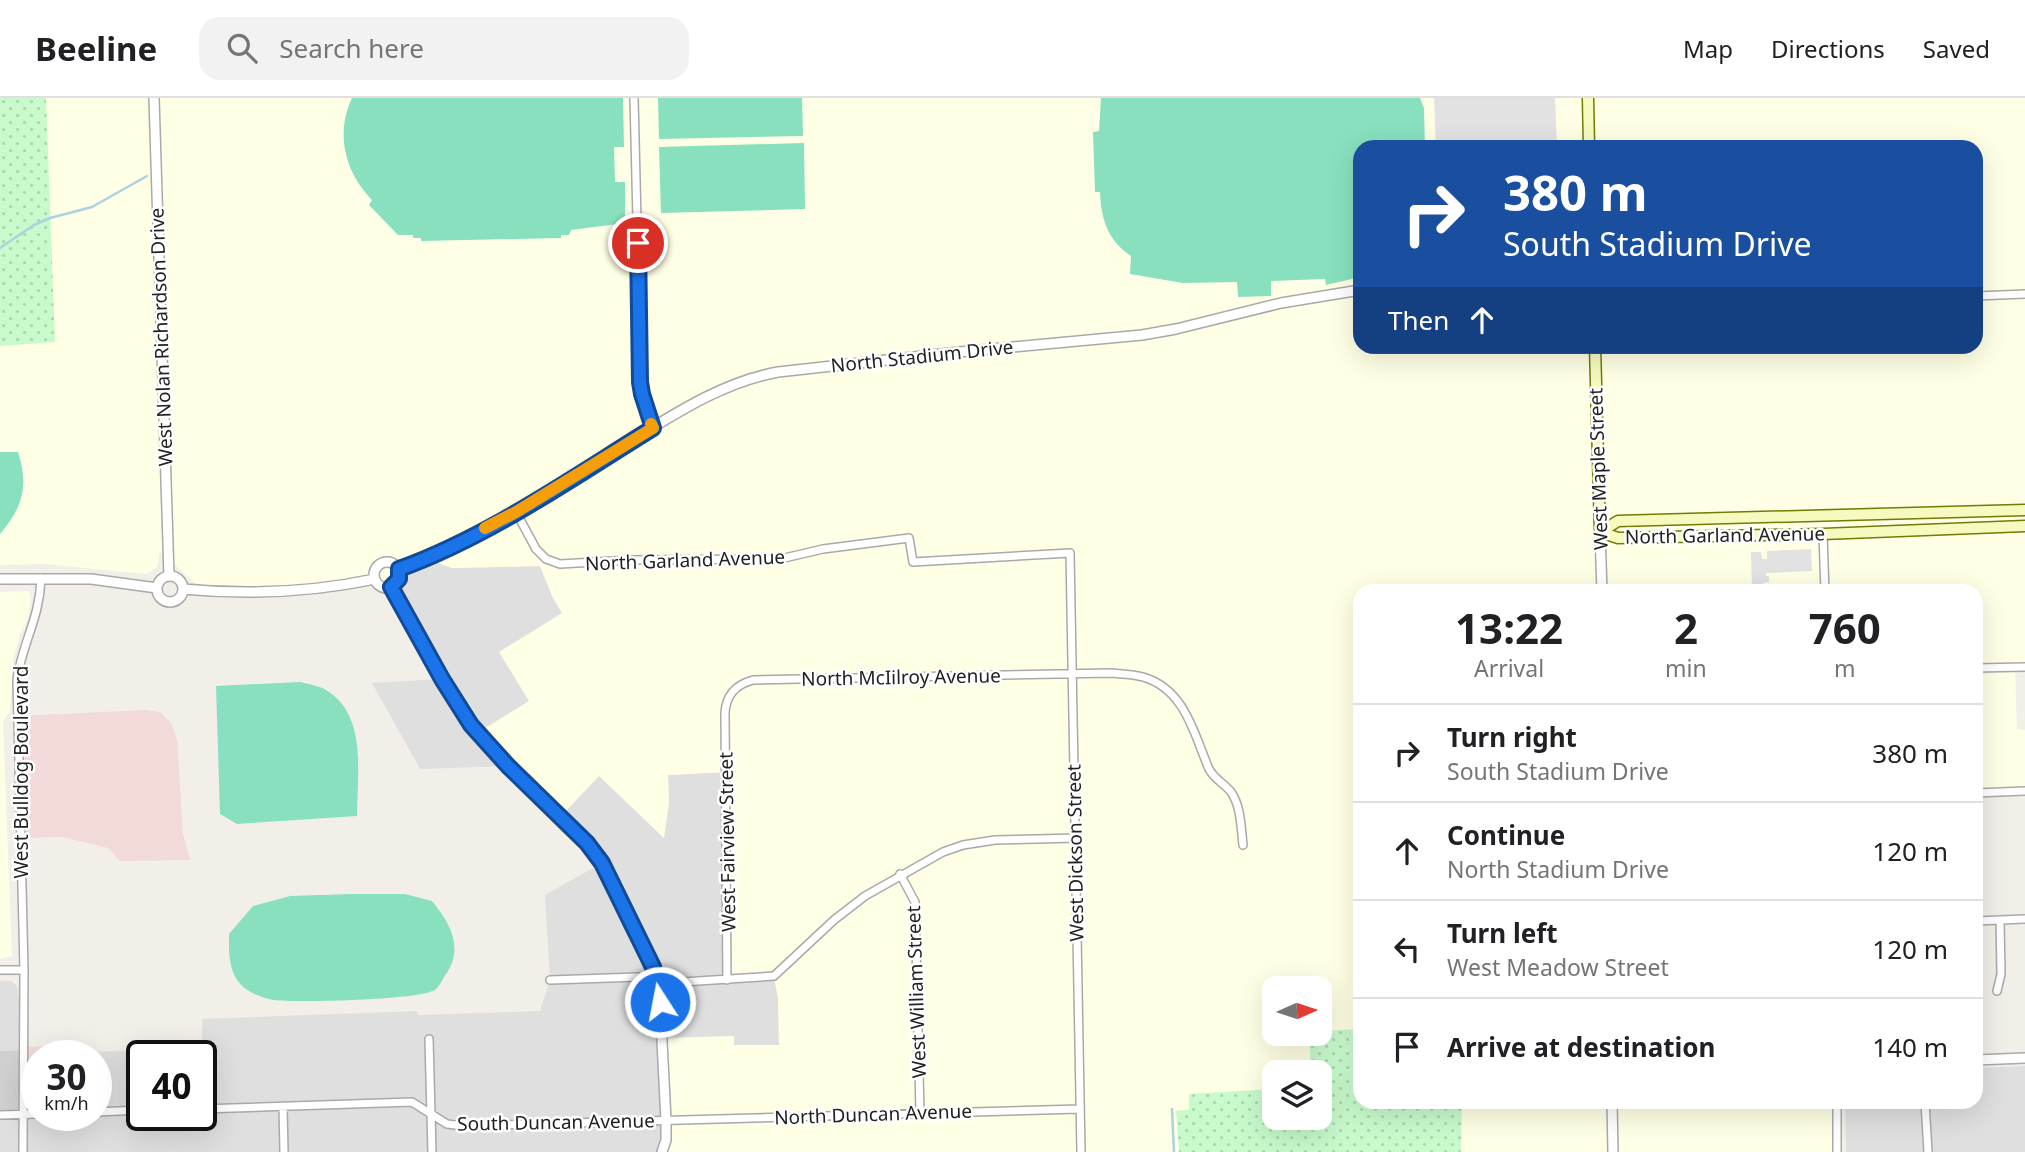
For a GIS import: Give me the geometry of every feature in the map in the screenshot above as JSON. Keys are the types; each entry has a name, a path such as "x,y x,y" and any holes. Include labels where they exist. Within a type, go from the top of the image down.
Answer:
{"main road":[{"path":"1588,98 1589,140"},
{"name":"West Maple Street","path":"1595,354 1601,532"},
{"name":"North Garland Avenue","path":"1601,532 1618,521 2025,510"},
{"name":"North Garland Avenue","path":"1601,532 1618,538 2025,526"}],"street":[{"name":"West Nolan Richardson Drive","path":"154,98 169,576"},
{"path":"634,98 640,382 653,428"},
{"name":"North Stadium Drive","path":"399,569 427,559 516,512 710,395 751,377 946,353 1142,335 1280,303 1353,291"},
{"path":"1983,296 2025,294"},
{"name":"North Garland Avenue","path":"516,512 536,549 545,559 560,564 631,560 780,559 823,549 909,538 913,562 1070,553"},
{"name":"West Maple Street","path":"1601,532 1602,584"},
{"path":"1823,534 1825,584"},
{"name":"West Dickson Street","path":"1070,553 1081,1152"},
{"path":"382,562 392,562 399,569 399,579 391,587 381,587 374,579 375,569 382,562"},
{"path":"169,576 178,578 183,589 182,595 172,601 162,598 157,588 161,580 169,576"},
{"name":"West Bulldog Boulevard","path":"24,1040 17,679 20,655 36,618 41,578"},
{"path":"0,579 91,579 157,588"},
{"path":"183,589 264,592 346,585 374,579"},
{"path":"391,587 471,725 508,766 587,843 602,863 653,967 657,980 666,1120 666,1140 662,1152"},
{"path":"1983,668 2025,667"},
{"name":"North McIilroy Avenue","path":"726,704 734,690 752,680 1071,673 1111,673 1144,677 1163,687 1178,700 1192,723 1211,773 1231,792 1238,807 1243,845"},
{"name":"West Fairview Street","path":"726,704 727,980"},
{"path":"1983,793 2025,792"},
{"path":"550,980 638,977 667,983 774,976 834,920 865,896 943,852 963,845 995,840 1076,838"},
{"name":"West William Street","path":"900,874 915,902 920,1113"},
{"path":"1983,921 2025,919"},
{"path":"1997,991 2001,974 2000,920"},
{"path":"0,970 24,970"},
{"path":"429,1039 432,1152"},
{"path":"1983,1060 2025,1058"},
{"name":"South Duncan Avenue","path":"217,1108 412,1102 447,1125 666,1120"},
{"path":"283,1106 284,1152"},
{"name":"North Duncan Avenue","path":"666,1120 1080,1109"},
{"path":"1612,1109 1614,1152"},
{"path":"1837,1109 1837,1152"},
{"path":"1925,1109 1928,1152"},
{"path":"0,1115 21,1114"},
{"name":"West Bulldog Boulevard","path":"23,1152 24,1131"}],"shaded area":[{"path":"0,98 2025,98 2025,667 2015,668 2017,729 2025,730 2025,791 1983,793 1983,584 1353,584 1353,1109 1837,1109 1837,1152 662,1152 662,1038 734,1036 734,1045 779,1045 778,998 774,977 727,980 726,772 668,775 669,803 664,838 599,776 560,817 477,733 529,701 499,652 562,613 540,566 452,568 427,559 399,569 399,579 391,587 381,587 374,579 346,585 204,591 160,552 158,565 145,574 44,564 0,565"},
{"path":"1434,98 1555,98 1557,140 1436,140"},
{"path":"1811,549 1812,571 1766,573 1769,582 1752,584 1751,552 1761,552 1762,559 1767,559 1767,551"},
{"path":"427,559 452,568 540,566 562,613 508,766 420,769 372,683 441,679 391,587 399,569"},
{"path":"29,591 31,600 28,618 13,661 10,712 3,721 12,956 0,959 0,592"},
{"path":"146,710 160,712 171,723 177,739 183,834 190,860 120,861 108,848 62,837 20,838 17,716"},
{"path":"726,772 774,976 778,998 779,1045 734,1045 734,1037 662,1152 0,1152 0,1115 21,1115 21,1131 112,1131 112,1051 126,1051 126,1131 217,1131 217,1040 202,1040 202,1019 417,1011 418,1015 540,1011 550,980 545,895 602,863 560,817 599,776 669,803 668,775"},
{"path":"0,981 11,981 17,986 24,1040 21,1040 21,1050 0,1051"},
{"path":"21,1050 21,1114 0,1115 0,1051"},
{"path":"2025,1066 2025,1152 1846,1152 1845,1109 1983,1109 1983,1068"}],"green space":[{"path":"0,98 46,98 55,342 0,346"},
{"path":"352,98 623,98 624,147 614,147 615,182 625,182 625,223 571,230 569,235 561,235 561,238 421,241 421,238 413,238 413,235 398,235 369,205 372,200 349,165 344,125"},
{"path":"658,98 802,98 803,136 659,139"},
{"path":"1101,98 1420,98 1424,108 1425,140 1353,140 1353,279 1326,285 1325,279 1271,281 1271,296 1238,297 1237,282 1183,283 1130,274 1131,256 1111,236 1104,220 1100,192 1095,192 1093,132 1099,131"},
{"path":"804,143 805,209 661,213 659,147"},
{"path":"0,452 18,452 23,486 19,505 0,534"},
{"path":"300,682 326,690 349,714 357,747 357,816 237,824 220,814 216,686"},
{"path":"405,894 432,901 450,928 454,947 450,967 436,989 383,998 287,1001 254,994 237,980 231,966 229,934 253,906 290,896"},
{"path":"1353,1029 1353,1109 1462,1109 1461,1152 1179,1152 1176,1111 1189,1110 1189,1094 1262,1090 1262,1130 1332,1130 1332,1060 1310,1060 1310,1046 1332,1046 1332,1030"}],"waterway":[{"path":"0,248 34,225 92,207 147,176"},
{"path":"1172,1109 1174,1152"}],"slow traffic":[{"path":"485,528 516,512 653,428 651,424"}],"route":[{"path":"638,243 640,382 653,428 516,512 427,559 399,569 399,579 391,587 471,725 508,766 587,843 602,863 653,967 660,1002"}]}
